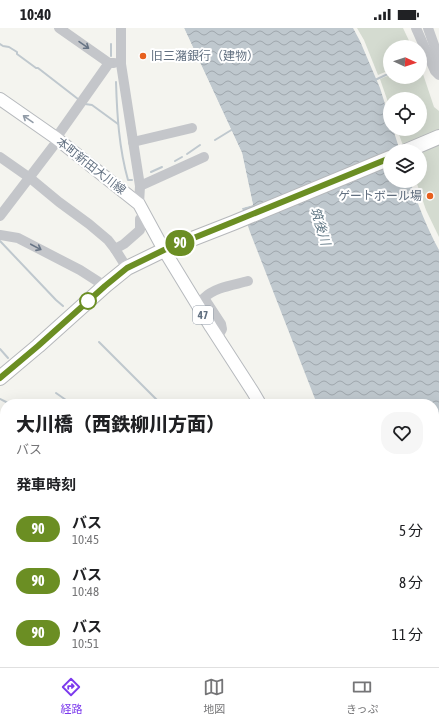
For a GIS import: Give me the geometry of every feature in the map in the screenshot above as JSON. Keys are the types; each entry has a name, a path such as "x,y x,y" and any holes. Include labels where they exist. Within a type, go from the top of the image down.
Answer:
{"highway":[{"path":"422,144 439,137"},
{"path":"0,378 127,268 164,250 383,161"}],"main road":[{"name":"本町新田大川線","path":"0,99 57,139 139,204 164,250"},
{"name":"47","path":"164,250 217,338 257,399"}],"street":[{"path":"59,28 109,63 121,64"},
{"path":"121,28 121,64 140,186 139,204"},
{"path":"416,28 435,71 439,75"},
{"path":"428,29 435,32 439,42"},
{"path":"428,29 434,45 439,69"},
{"path":"0,216 30,178 109,63"},
{"path":"133,142 192,128"},
{"path":"0,157 30,178 108,240 127,268"},
{"path":"140,186 204,157"},
{"path":"115,249 124,244 140,230 140,219 144,215"},
{"path":"0,235 18,238 80,270 105,286"},
{"path":"217,338 222,329 221,324 204,298 208,294 222,288 248,281"}],"shaded area":[{"path":"357,28 403,28 409,40 383,40 383,73 378,75 364,40"},
{"path":"383,78 383,84 426,84 434,107 439,111 439,237 426,210 418,188 427,188 427,144 402,144 400,136 427,136 427,92 384,92 380,79"}],"water":[{"name":"筑後川","path":"184,28 353,28 360,41 383,98 383,136 395,136 398,144 383,144 383,188 412,188 423,216 439,250 439,399 315,399 242,208 253,205 242,153"}],"pier":[{"path":"182,28 184,28 242,153 253,205 242,208 242,206 251,204 240,154"}],"waterway":[{"path":"0,44 17,52 17,54 38,68 78,99"},
{"path":"111,44 111,56"},
{"path":"375,80 383,76"},
{"path":"116,82 122,156 128,180 132,180"},
{"path":"85,104 92,105 118,124"},
{"path":"215,140 233,129"},
{"path":"187,154 200,145"},
{"path":"175,161 182,157"},
{"path":"151,172 162,167"},
{"path":"0,241 63,306"},
{"path":"99,342 156,399"},
{"path":"0,349 8,358"},
{"path":"56,393 65,399"}],"bus line":[{"name":"90","path":"0,378 127,268 164,250 383,161"}],"place":[{"name":"旧三潴銀行（建物）","path":"143,56"},
{"name":"ゲートボール場","path":"430,196"}]}
